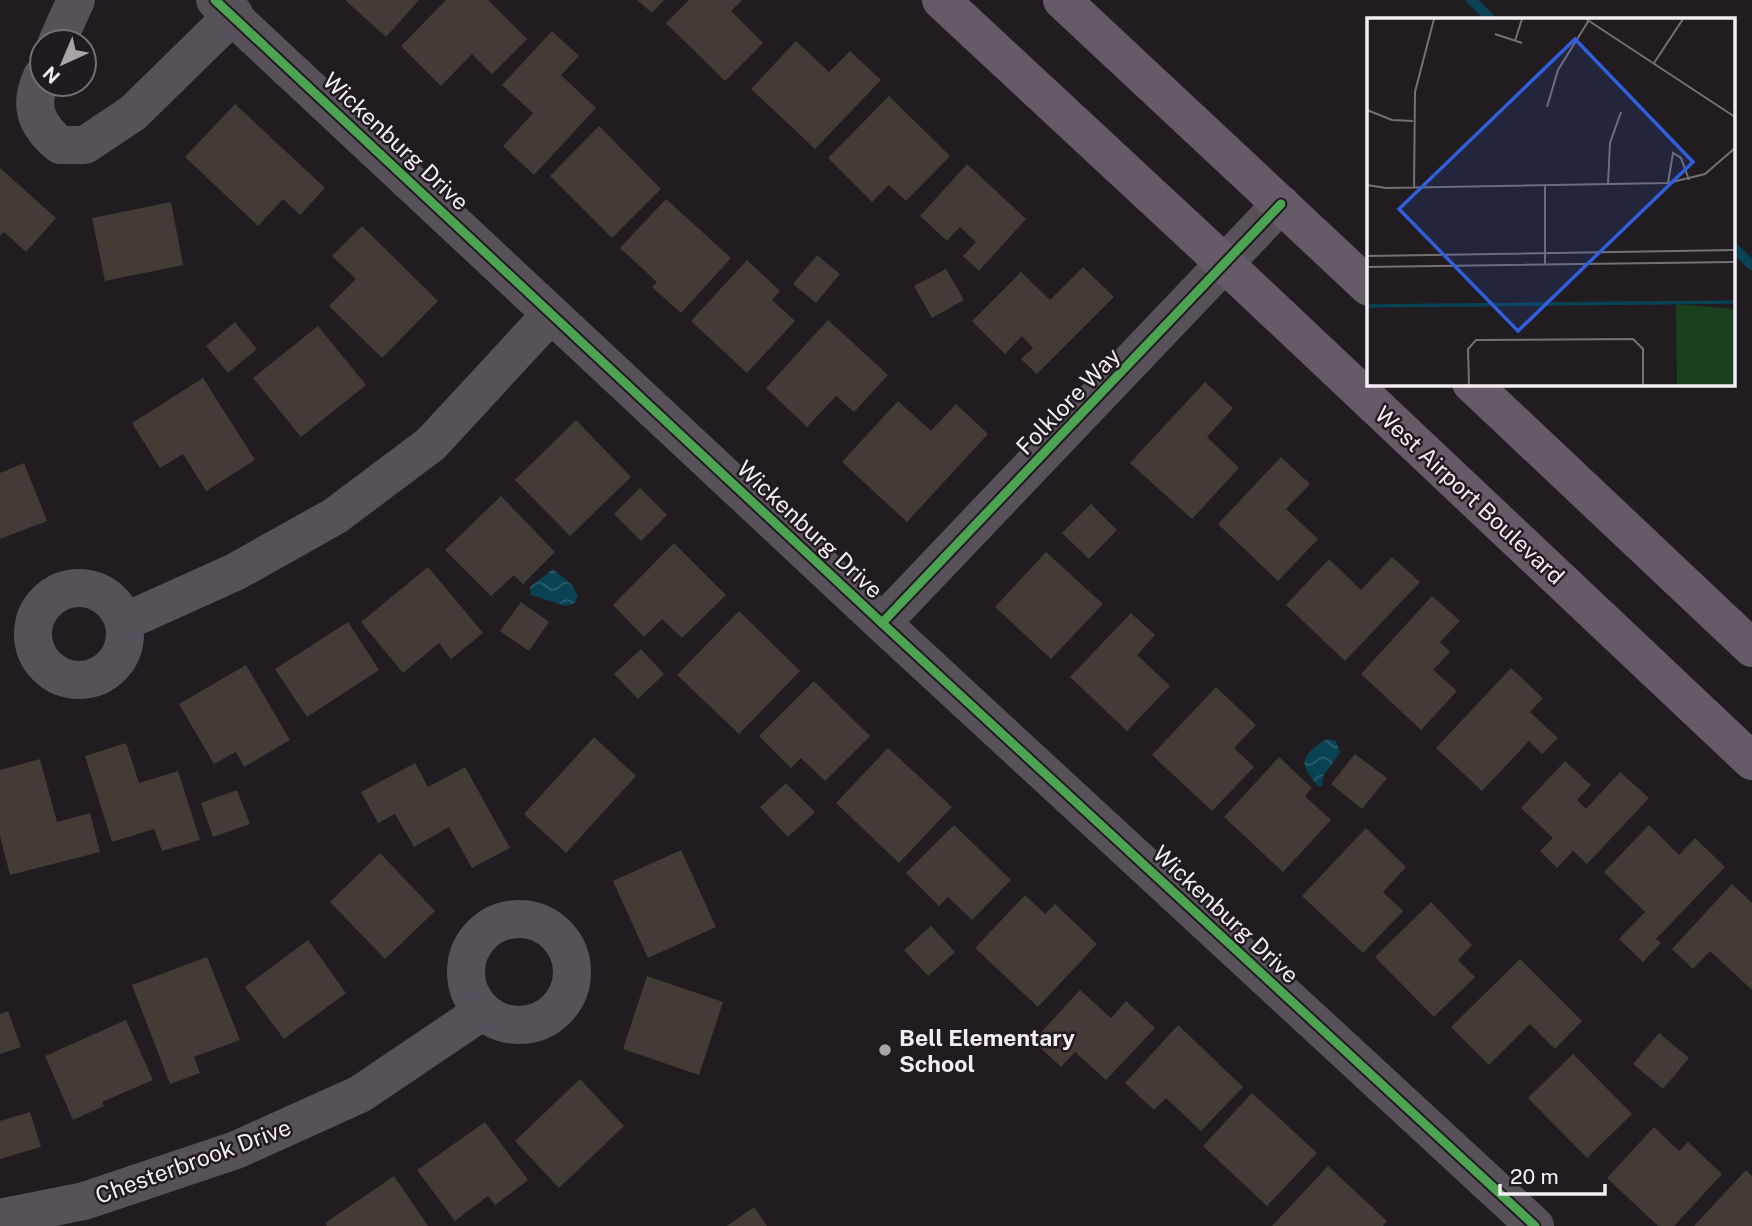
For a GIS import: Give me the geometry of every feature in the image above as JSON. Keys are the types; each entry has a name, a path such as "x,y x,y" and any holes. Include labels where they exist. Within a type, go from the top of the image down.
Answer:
{"main road":[{"name":"West Airport Boulevard","path":"941,0 1752,761"},
{"path":"1062,0 1367,285"},
{"path":"1473,385 1752,648"}],"street":[{"path":"63,28 76,0"},
{"name":"Wickenburg Drive","path":"37,98 35,108 42,130 60,145 85,145 133,113 224,7 882,623 1535,1226"},
{"name":"Folklore Way","path":"882,623 1281,204"},
{"path":"124,622 236,572 335,516 431,444 551,314"},
{"name":"Chesterbrook Drive","path":"0,1218 85,1201 236,1150 360,1094 483,1011"}],"water":[{"path":"553,569 572,585 578,596 575,603 566,606 531,595 530,587"},
{"path":"1330,739 1336,741 1340,753 1323,776 1322,786 1318,786 1305,767 1306,757 1320,743"}],"building":[{"path":"345,0 419,0 386,37"},
{"path":"446,0 488,0 527,39 492,74 472,54 441,86 401,46"},
{"path":"637,0 664,0 652,13"},
{"path":"689,0 742,0 731,11 763,43 725,81 666,23"},
{"path":"552,31 579,56 561,75 596,108 534,175 503,146 533,113 502,85"},
{"path":"796,41 829,72 850,51 881,80 815,149 751,89"},
{"path":"889,96 950,156 906,201 889,185 872,202 828,158"},
{"path":"235,104 325,188 300,215 283,199 258,226 185,157"},
{"path":"599,126 661,189 612,238 550,176"},
{"path":"967,164 1026,219 979,271 963,256 976,242 960,227 947,241 920,216"},
{"path":"0,168 56,218 26,252 4,232 0,236"},
{"path":"666,199 731,258 681,313 652,287 657,282 620,248"},
{"path":"171,202 183,265 105,281 92,218"},
{"path":"362,226 438,301 382,358 329,306 356,279 332,256"},
{"path":"817,255 840,274 816,303 793,284"},
{"path":"747,260 780,291 772,300 795,321 747,373 691,321"},
{"path":"1083,267 1114,297 1037,374 1021,359 1033,348 1022,336 1005,354 972,321 1021,272 1050,300"},
{"path":"946,269 964,300 932,318 914,286"},
{"path":"828,320 888,375 854,412 836,396 807,427 766,388"},
{"path":"235,322 257,349 228,373 206,346"},
{"path":"318,326 366,385 301,437 253,378"},
{"path":"203,378 255,460 206,491 183,454 160,468 132,423"},
{"path":"1205,382 1233,408 1207,437 1239,468 1192,519 1130,463"},
{"path":"898,401 931,431 956,404 988,434 907,522 842,462"},
{"path":"576,420 631,477 570,536 515,480"},
{"path":"1281,457 1310,484 1286,509 1318,539 1278,581 1218,524"},
{"path":"24,463 47,521 0,539 0,473"},
{"path":"640,488 667,515 641,541 614,514"},
{"path":"501,496 555,552 523,584 514,575 491,596 445,550"},
{"path":"1091,504 1117,530 1089,559 1062,533"},
{"path":"674,543 726,595 682,638 662,619 644,637 613,605"},
{"path":"1046,552 1103,604 1051,659 995,607"},
{"path":"1392,557 1420,582 1345,661 1286,605 1329,559 1361,590"},
{"path":"428,567 483,633 451,659 439,643 403,673 361,622"},
{"path":"1432,596 1460,621 1440,642 1450,652 1433,670 1457,691 1421,730 1361,674"},
{"path":"521,602 549,622 529,651 500,631"},
{"path":"739,611 800,671 739,734 677,675"},
{"path":"1131,613 1155,635 1137,655 1170,686 1127,731 1070,677"},
{"path":"348,622 379,670 307,717 275,669"},
{"path":"641,649 664,674 638,699 614,674"},
{"path":"246,665 290,740 244,767 236,752 214,764 179,704"},
{"path":"1511,668 1543,698 1530,712 1558,738 1542,754 1529,741 1482,791 1436,748"},
{"path":"814,681 870,736 825,781 801,758 791,768 759,736"},
{"path":"1216,687 1256,725 1234,748 1254,767 1212,811 1152,755"},
{"path":"594,737 636,776 566,853 524,814"},
{"path":"126,743 139,783 178,771 200,840 162,851 154,829 112,842 85,756"},
{"path":"888,748 952,807 899,863 836,803"},
{"path":"1355,754 1387,778 1362,809 1331,784"},
{"path":"1279,757 1312,788 1305,796 1331,820 1283,872 1224,817"},
{"path":"40,759 57,822 90,813 100,852 10,875 0,836 0,770"},
{"path":"1565,761 1591,785 1577,800 1586,809 1620,772 1649,798 1587,864 1573,851 1557,868 1540,851 1553,838 1521,808"},
{"path":"415,763 428,787 465,767 510,848 472,868 449,827 414,847 395,814 378,823 361,792"},
{"path":"786,783 815,812 788,837 760,807"},
{"path":"237,790 250,824 213,837 201,803"},
{"path":"954,825 1011,880 972,920 948,897 939,906 906,873"},
{"path":"1649,825 1679,855 1695,838 1725,867 1656,939 1661,943 1643,962 1619,939 1645,912 1604,872"},
{"path":"1366,828 1406,867 1383,892 1403,911 1363,953 1302,896"},
{"path":"681,850 716,927 648,958 613,881"},
{"path":"380,853 435,911 385,959 330,902"},
{"path":"1732,884 1752,903 1752,990 1710,951 1693,969 1672,949"},
{"path":"1025,895 1045,914 1055,904 1097,944 1038,1007 975,948"},
{"path":"1431,902 1472,945 1458,960 1475,977 1434,1017 1375,957"},
{"path":"931,926 955,952 928,976 904,950"},
{"path":"308,940 346,993 284,1039 245,987"},
{"path":"207,957 240,1040 194,1057 200,1073 170,1084 132,985"},
{"path":"1520,959 1582,1021 1555,1049 1530,1024 1489,1065 1451,1027"},
{"path":"647,976 723,1002 699,1075 623,1049"},
{"path":"1080,990 1111,1018 1126,1001 1155,1028 1106,1080 1075,1052 1061,1067 1033,1041"},
{"path":"8,1011 21,1047 0,1054 0,1014"},
{"path":"126,1020 153,1080 102,1102 104,1106 73,1120 45,1056"},
{"path":"1178,1025 1243,1087 1201,1131 1166,1098 1154,1110 1125,1083"},
{"path":"1659,1033 1689,1058 1663,1089 1633,1064"},
{"path":"1573,1054 1632,1114 1587,1158 1528,1098"},
{"path":"580,1079 624,1126 559,1188 515,1141"},
{"path":"1252,1093 1317,1153 1267,1206 1203,1146"},
{"path":"30,1112 41,1147 0,1159 0,1121"},
{"path":"485,1122 528,1180 495,1205 488,1196 455,1221 417,1170"},
{"path":"1654,1127 1679,1151 1688,1142 1722,1174 1674,1226 1658,1226 1607,1178"},
{"path":"1328,1166 1387,1221 1383,1226 1272,1226"},
{"path":"1746,1170 1752,1176 1752,1226 1694,1226"},
{"path":"394,1176 428,1226 327,1226 325,1223"},
{"path":"754,1207 767,1226 727,1226"}],"waterway":[{"path":"1471,0 1490,18"},
{"path":"1734,248 1752,265"}],"cycle path":[{"path":"215,0 882,623 1535,1226"},
{"path":"882,623 1281,204"}],"place":[{"name":"Bell Elementary School","path":"885,1050"}]}
